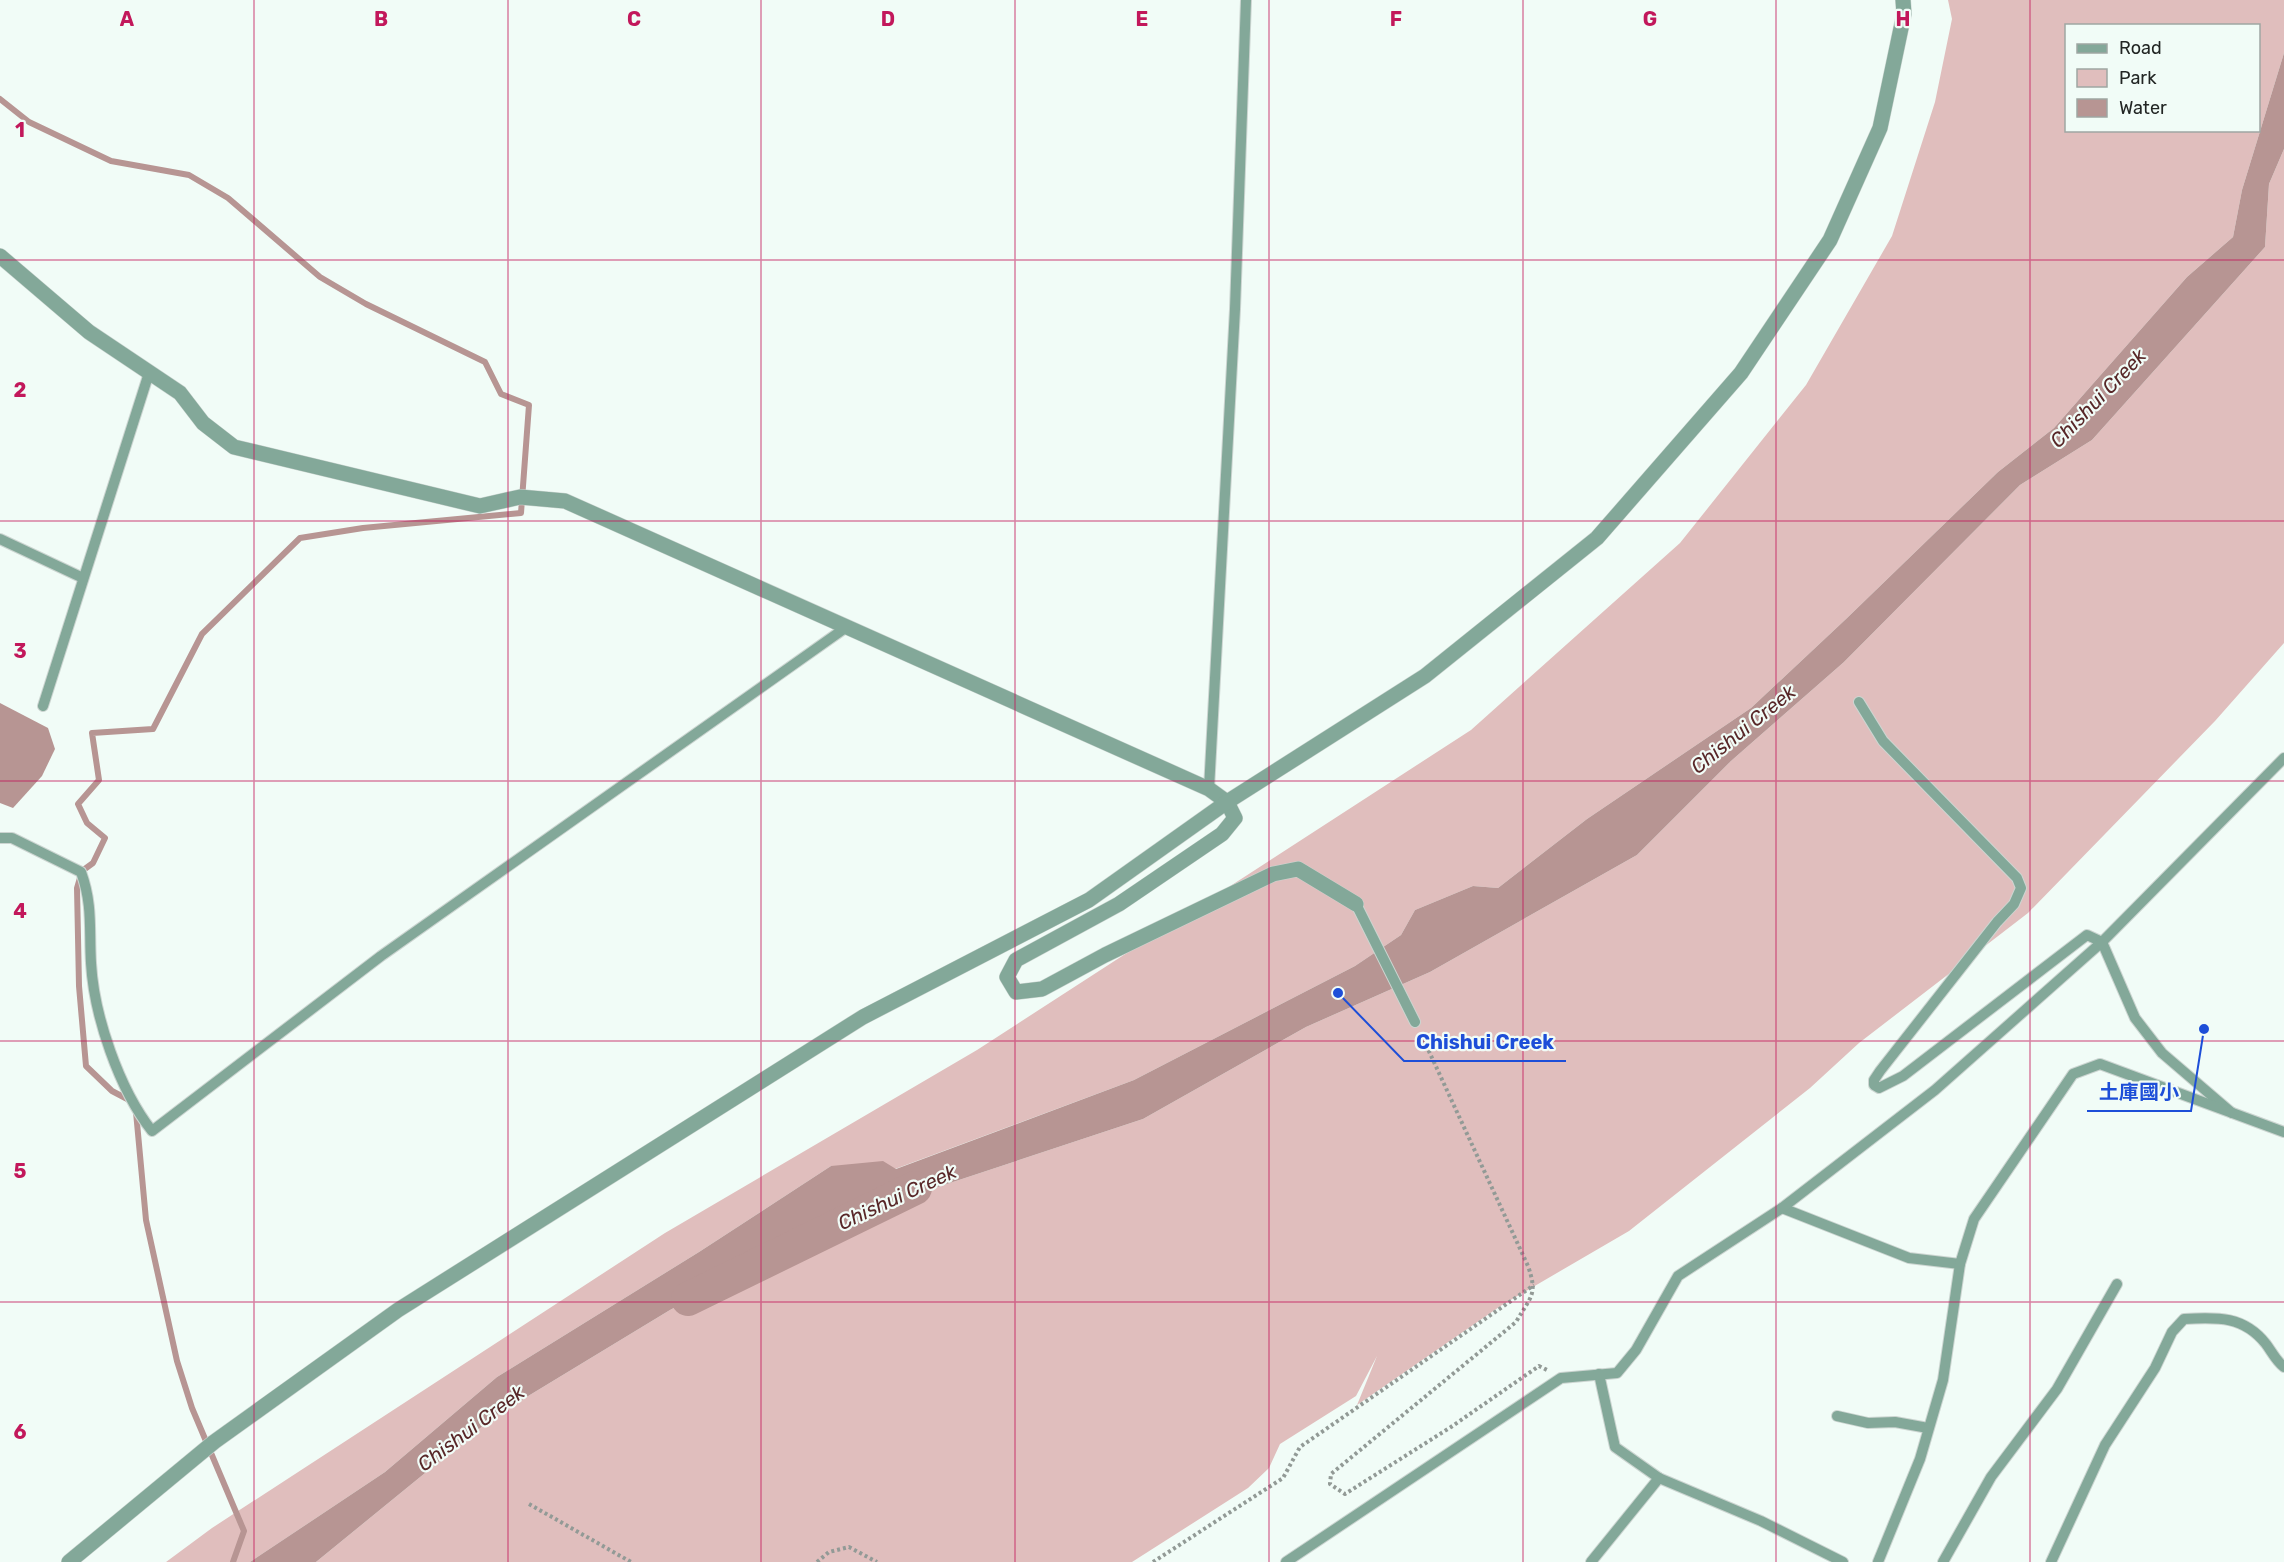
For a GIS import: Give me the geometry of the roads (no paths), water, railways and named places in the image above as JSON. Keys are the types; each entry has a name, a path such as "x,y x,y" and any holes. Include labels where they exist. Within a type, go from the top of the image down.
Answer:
{"street":[{"path":"69,1562 214,1442 398,1310 863,1017 1089,900 1227,802 1425,676 1597,538 1741,373 1830,240 1880,128 1904,14 1903,0"},
{"path":"0,256 89,332 180,393 203,423 234,447 480,506 520,497 565,501 1209,789 1227,802 1234,818 1222,834 1119,904 1016,960 1007,977 1016,992 1042,989 1105,955 1272,874 1298,869 1356,904"}],"lane":[{"path":"1209,789 1235,309 1246,0"},
{"path":"42,706 149,372"},
{"path":"0,539 83,578"},
{"path":"0,838 12,838 81,872 90,895 91,965 101,1026 134,1109 152,1131 381,956 848,626"},
{"path":"1859,702 1883,741 2017,878 2021,888 2014,904 1997,922 1880,1071 1874,1080 1874,1085 1879,1088 1903,1076 2087,935 2102,942 2135,1018 2162,1053 2232,1113"},
{"path":"1286,1562 1561,1378 1617,1373 1630,1358 1678,1276 1782,1208 1935,1090 2102,942 2284,758"},
{"path":"1356,904 1415,1022"},
{"path":"1878,1562 1920,1459 1943,1380 1960,1264 1974,1219 2073,1074 2100,1064 2284,1132"},
{"path":"1782,1208 1909,1258 1960,1264"},
{"path":"1943,1562 1990,1477 2057,1389 2117,1284"},
{"path":"2051,1562 2105,1445 2155,1368 2172,1332 2184,1319 2210,1317 2245,1323 2266,1343 2284,1367"},
{"path":"1599,1374 1615,1447 1659,1478 1761,1521 1843,1562"},
{"path":"1837,1416 1868,1423 1895,1422 1928,1428"},
{"path":"1591,1562 1659,1478"}],"water":[{"path":"2284,53 2284,149 2269,184 2265,247 2092,440 2020,485 1844,662 1731,761 1637,855 1430,972 1306,1027 1143,1119 844,1218 670,1310 495,1416 316,1562 250,1562 385,1472 497,1377 699,1252 831,1166 883,1161 896,1169 1134,1080 1355,966 1401,935 1415,910 1473,886 1498,888 1587,819 1751,708 1998,472 2054,428 2187,277 2233,237 2242,190"},
{"path":"0,703 48,728 55,749 42,776 13,808 0,803"}],"waterway":[{"path":"0,99 29,122 111,161 189,175 228,198 320,277 366,304 485,362 501,394 529,405 521,513 363,528 300,538 202,634 153,729 92,733 99,780 78,804 87,823 105,838 93,863 82,871 77,888 79,986 86,1066 112,1091 131,1101"},
{"path":"136,1112 146,1220 177,1361 192,1408 244,1531 233,1562"},
{"name":"Chishui Creek","path":"688,1299 915,1188"}],"place":[{"name":"Chishui Creek","path":"1338,993"},
{"name":"土庫國小","path":"2204,1029"}]}
